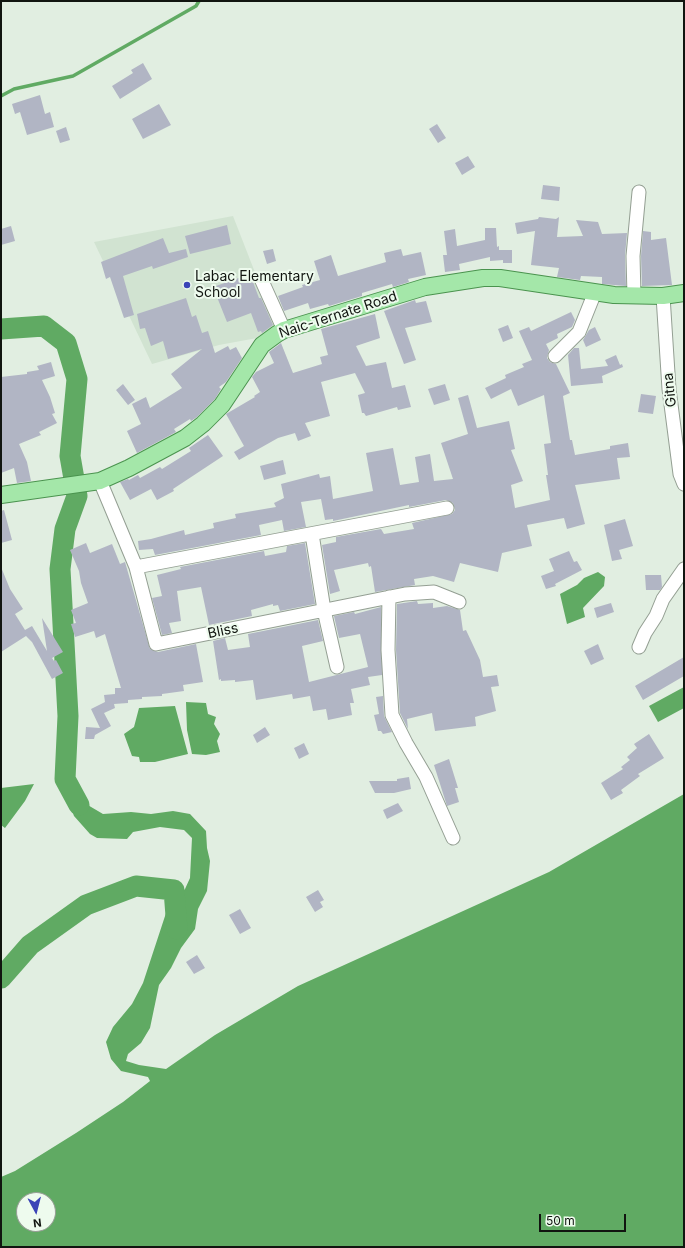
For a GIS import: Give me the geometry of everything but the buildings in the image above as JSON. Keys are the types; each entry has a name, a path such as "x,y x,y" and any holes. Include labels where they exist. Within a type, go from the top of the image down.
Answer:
{"main road":[{"name":"Naic-Ternate Road","path":"1,495 100,481 163,452 204,424 222,405 262,345 284,330 425,287 483,278 500,278 595,292 634,296 663,296 684,292"}],"street":[{"path":"634,296 633,256 639,192"},
{"path":"262,281 284,330"},
{"path":"555,356 579,332 595,292"},
{"name":"Gitna","path":"663,296 669,389 680,474 684,484"},
{"name":"Bliss","path":"100,481 136,567 156,644 389,597 434,592 459,602"},
{"path":"136,567 447,508"},
{"path":"312,534 324,610 337,666"},
{"path":"639,647 645,633 656,616 663,599 684,569"},
{"path":"389,597 389,657 392,715 406,744 426,776 453,838"}],"shaded area":[{"name":"Labac Elementary School","path":"233,216 277,329 257,338 219,345 152,364 94,242"},
{"path":"598,572 605,577 604,586 583,608 585,617 567,624 560,594 577,585 584,578"},
{"path":"684,687 684,708 658,722 649,706"},
{"path":"186,702 206,703 208,714 216,717 214,724 220,734 217,741 220,752 206,755 192,754 187,730"},
{"path":"175,706 188,754 155,762 140,762 139,757 132,756 124,734 134,727 139,708"},
{"path":"65,779 86,804 103,814 131,812 151,814 173,811 190,814 206,831 207,848 210,861 207,891 198,909 195,929 181,948 171,968 159,985 150,1028 141,1043 128,1054 126,1061 139,1065 166,1069 215,1035 298,986 549,872 684,794 684,1247 1,1247 1,1177 15,1171 76,1133 123,1102 150,1081 148,1077 121,1071 111,1059 106,1042 113,1027 132,1004 143,983 167,910 185,889 190,878 192,838 184,830 160,827 133,832 127,839 97,838 90,834 74,816 66,795"},
{"path":"34,784 25,801 5,828 1,825 1,788"}],"waterway":[{"path":"1,96 14,89 73,76 196,6 199,1"},
{"path":"1,329 44,326 66,343 77,379 70,456 77,496 65,529 60,569 68,716 65,779 79,805"},
{"path":"1,978 30,945 86,905 136,886 174,890 177,929"}],"place":[{"name":"Labac Elementary School","path":"187,285"}]}
